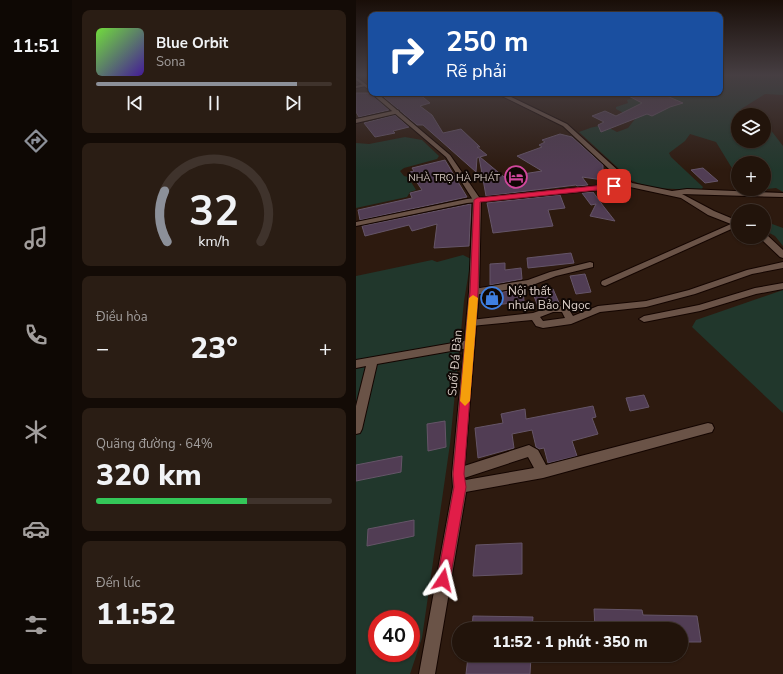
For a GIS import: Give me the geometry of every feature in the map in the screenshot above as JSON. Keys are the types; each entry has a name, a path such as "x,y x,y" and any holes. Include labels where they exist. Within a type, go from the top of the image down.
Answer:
{"street":[{"path":"390,106 448,156 477,200"},
{"path":"527,106 565,125 630,185"},
{"path":"356,121 397,112"},
{"path":"356,224 477,200 630,185 683,196 711,213 731,221"},
{"path":"672,194 687,191 783,195"},
{"name":"Suối Đá Bàn","path":"427,674 460,487 458,474 472,323 477,200"},
{"path":"605,283 731,227"},
{"path":"771,243 783,255"},
{"path":"474,292 530,283 553,274 590,265"},
{"path":"535,316 539,324 543,325 571,321 598,309 646,304 692,292 750,272 783,265"},
{"path":"644,319 700,308 755,291 783,286"},
{"path":"472,323 535,316 546,309 562,308 565,310 571,321"},
{"path":"356,364 470,344"},
{"path":"356,429 373,360"},
{"path":"460,487 543,472 708,428"},
{"path":"458,474 529,451 534,454 543,472"}],"green space":[{"path":"618,106 745,106 743,108 731,108 731,148 771,148 771,130 783,146 783,192 776,188 771,189 771,156 731,156 731,167 716,142 690,134 685,141 669,153 671,157 703,187 702,189 666,189 639,184 631,180 579,132 598,126 606,127 617,132 628,128 635,119 616,109"},
{"path":"405,137 422,140 439,156 437,159 404,168 400,171 404,176 408,177 416,190 410,192 407,197 356,208 356,143 369,144"},
{"path":"771,224 783,228 783,246 775,236 771,234"},
{"path":"463,255 471,259 464,301 450,444 422,638 420,644 420,610 368,610 368,662 414,662 410,674 356,674 356,276 432,260 437,262"},
{"path":"783,290 783,413 692,327 696,320"}],"building":[{"path":"356,106 385,106 389,110 359,117 356,112"},
{"path":"395,106 421,106 432,115 443,133 461,129 480,147 477,147 487,155 480,157 504,177 542,171 517,156 542,147 539,145 545,142 542,140 560,134 572,137 603,165 603,180 582,177 588,185 576,185 486,196 479,157 477,158 476,172 423,125 417,125"},
{"path":"635,106 672,106 652,116 647,114 601,132 598,125 604,122 592,116 605,111 616,116"},
{"path":"395,115 409,127 393,131 395,133 375,137 364,123"},
{"path":"445,160 467,197 360,220 358,210 412,198 410,193 422,190 410,172 414,171 412,168"},
{"path":"703,168 718,181 705,183 691,170"},
{"path":"593,192 615,221 590,216 596,204 591,205 582,193"},
{"path":"560,195 565,208 548,210 553,226 493,233 487,203"},
{"path":"471,204 469,246 434,248 437,224 412,231 409,225 365,236 362,226"},
{"path":"571,253 574,263 528,268 527,258"},
{"path":"505,263 505,270 521,268 522,279 490,285 490,264"},
{"path":"585,274 591,292 576,294 570,276"},
{"path":"523,289 524,301 490,306 490,294"},
{"path":"553,289 560,305 556,304 539,309 532,291"},
{"path":"644,395 649,407 630,411 626,398"},
{"path":"593,406 596,417 592,418 598,434 572,441 577,456 548,463 544,448 539,449 536,447 532,430 512,434 514,448 478,458 475,428 503,423 501,414 525,409 526,419"},
{"path":"445,421 446,447 428,451 427,424"},
{"path":"402,456 401,472 356,481 356,465"},
{"path":"414,520 414,536 367,546 368,529"},
{"path":"522,543 522,574 473,576 476,545"},
{"path":"594,609 642,610 643,615 697,616 701,642 688,642 688,622 595,622"},
{"path":"473,616 533,617 533,622 473,622"},
{"path":"467,662 531,662 530,674 466,674"}],"slow traffic":[{"path":"465,401 473,298"}],"place":[{"name":"NHÀ TRỌ HÀ PHÁT","path":"516,177"},
{"name":"Nội thất nhựa Bảo Ngọc","path":"492,298"}],"route":[{"path":"443,580 460,487 458,474 464,423 474,292 477,200 614,186"}]}
